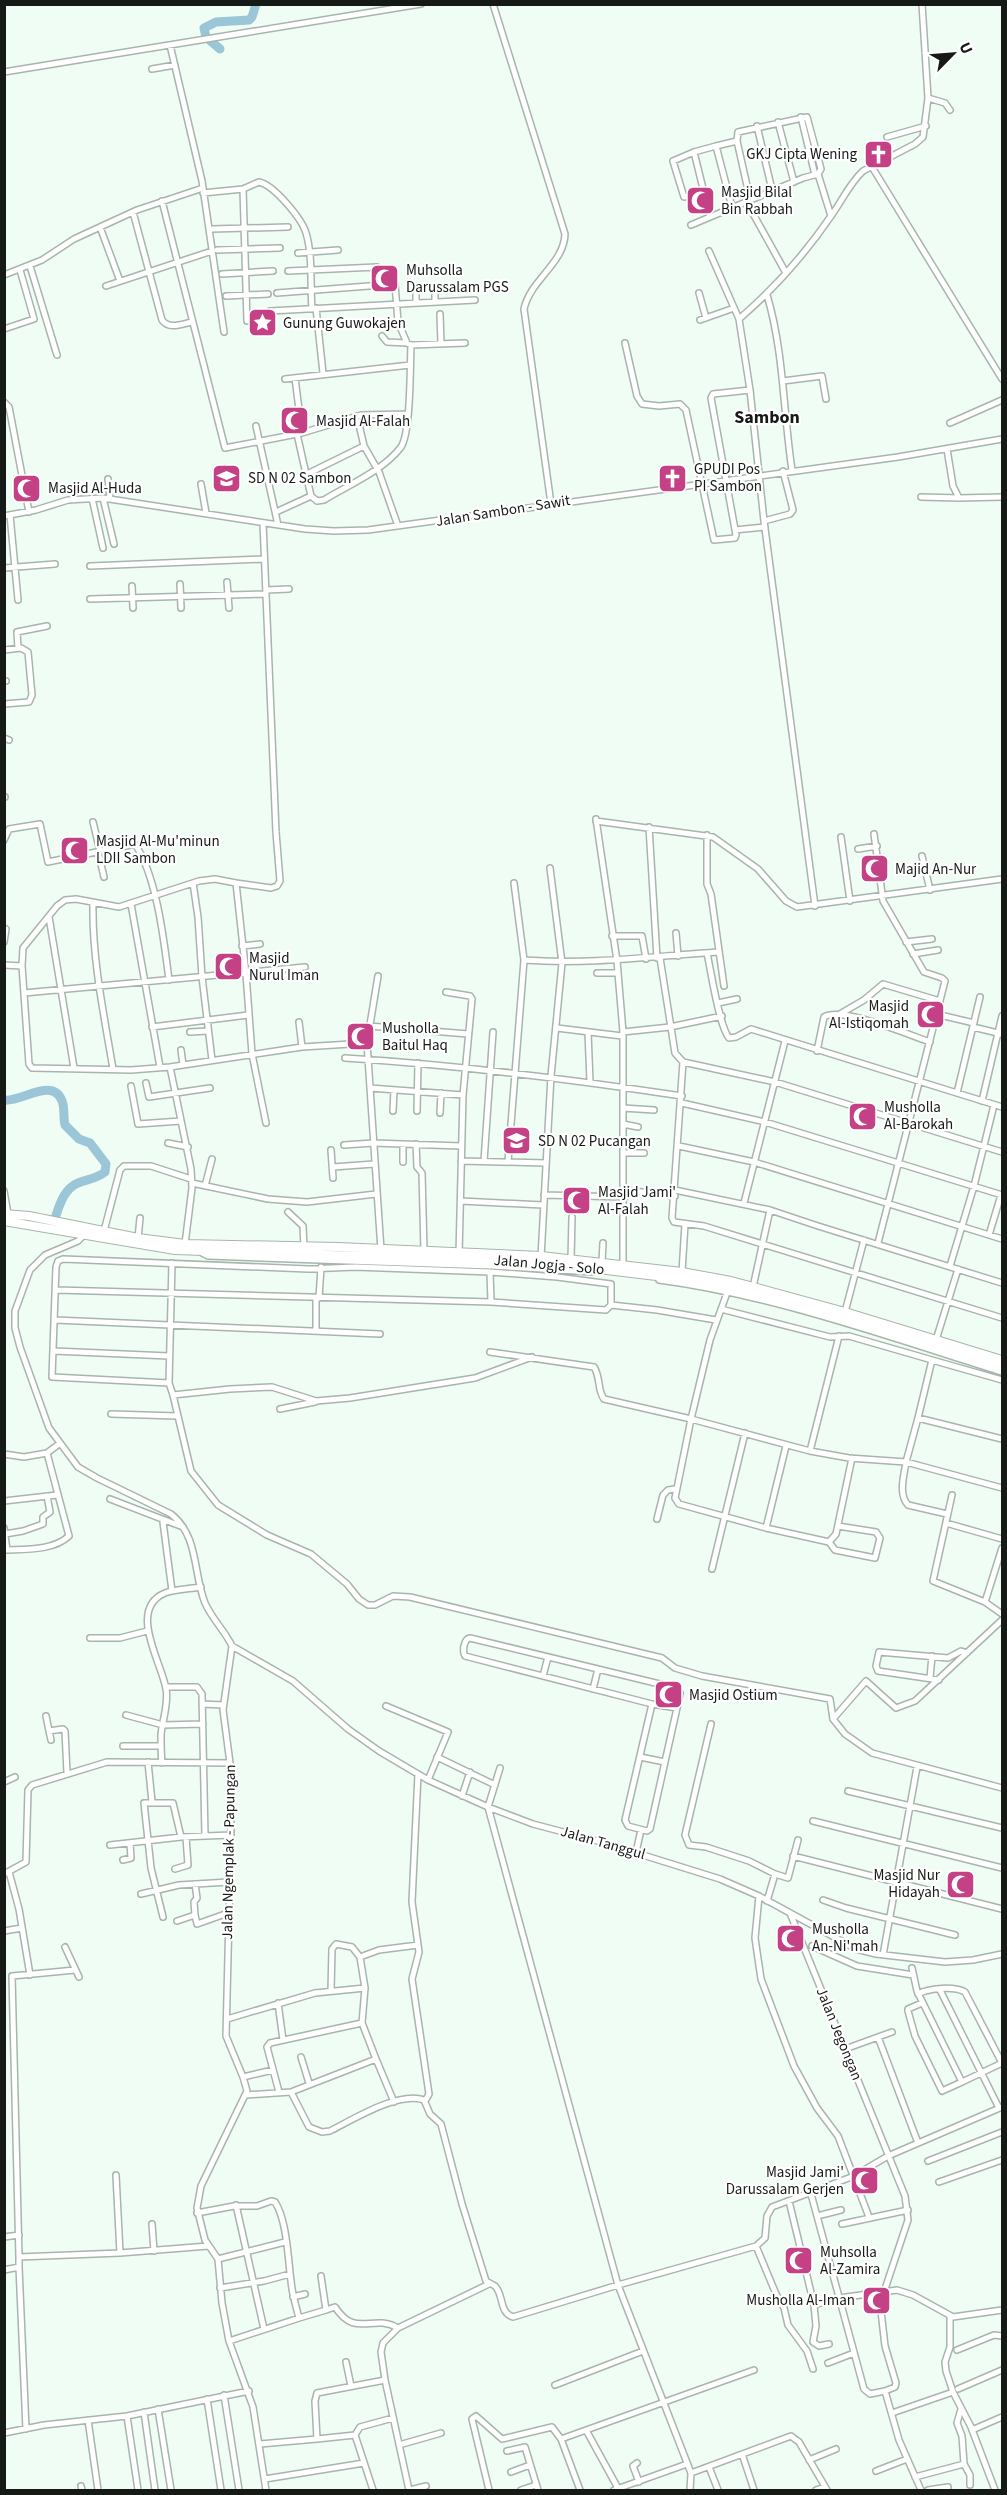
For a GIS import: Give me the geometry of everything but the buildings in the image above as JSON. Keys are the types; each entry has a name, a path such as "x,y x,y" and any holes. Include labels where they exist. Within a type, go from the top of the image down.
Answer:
{"highway":[{"path":"6,1216 86,1232"},
{"name":"Jalan Jogja - Solo","path":"86,1232 104,1231 185,1244 304,1247 321,1254 381,1250 459,1255"},
{"name":"Jalan Jogja - Solo","path":"86,1232 175,1250 571,1259 682,1272 845,1318 1002,1366"},
{"name":"Jalan Jogja - Solo","path":"540,1259 611,1272 753,1287 845,1318 1002,1359"}],"street":[{"path":"4,72 422,4"},
{"path":"493,4 565,234 563,249 533,288 524,309 551,504"},
{"path":"739,319 767,295 786,273 831,216 856,178 923,137 928,98 922,4"},
{"path":"170,45 215,250 224,332"},
{"path":"152,69 174,65"},
{"path":"928,98 945,103 950,110"},
{"path":"691,225 748,200 772,190 817,175 821,169 809,118 801,117 740,130 737,141 748,200 786,273"},
{"path":"778,122 794,182"},
{"path":"757,126 772,190"},
{"path":"887,137 926,126"},
{"path":"704,193 683,196 673,161 694,152 737,141"},
{"path":"716,146 732,207"},
{"path":"694,152 710,217"},
{"path":"872,167 1002,379"},
{"path":"817,175 831,216"},
{"path":"4,275 30,266 74,239 162,201 203,191 243,189 259,182 270,186 279,194 305,229 323,373"},
{"path":"243,189 247,321"},
{"path":"162,201 224,447 227,449 299,434 357,416 407,414"},
{"path":"133,212 165,324 175,326 192,322"},
{"path":"100,227 120,281"},
{"path":"212,229 288,227"},
{"path":"106,286 215,250 280,248"},
{"path":"298,252 338,250"},
{"path":"709,251 739,319 815,906"},
{"path":"30,266 57,355"},
{"path":"288,271 377,267"},
{"path":"4,329 34,319 20,270"},
{"path":"222,274 273,271"},
{"path":"277,293 395,284 399,322 409,344 410,365 407,414 402,444 377,468 324,500 317,501 311,496 299,434 295,378"},
{"path":"416,286 416,303"},
{"path":"435,288 435,302"},
{"path":"699,293 703,319 734,308"},
{"path":"226,296 268,294"},
{"path":"767,295 775,322 792,471"},
{"path":"270,311 475,300"},
{"path":"440,314 441,344"},
{"path":"382,336 390,343 465,344"},
{"path":"625,343 637,396 642,404 659,406 680,404 686,410 713,539 735,538 735,530 711,396 750,390"},
{"path":"285,379 410,365"},
{"path":"783,381 822,376 826,399"},
{"path":"951,423 1002,400"},
{"path":"4,402 9,407 29,512"},
{"path":"357,416 364,446 377,468 398,526"},
{"path":"256,426 278,525"},
{"name":"Jalan Sambon - Sawit","path":"7,516 68,500 103,498 263,523 334,531 398,526 759,476 1002,439"},
{"path":"307,474 364,446"},
{"path":"946,448 953,486 959,498"},
{"path":"735,530 764,524 790,514 793,510 783,471"},
{"path":"108,479 110,499"},
{"path":"201,484 206,513"},
{"path":"276,512 311,496"},
{"path":"921,497 1002,497"},
{"path":"92,498 103,548"},
{"path":"103,498 114,544"},
{"path":"7,516 16,569 18,600"},
{"path":"263,523 275,821 280,881 277,886 271,888 215,879 193,883 119,907 93,904 80,899 65,900 57,906 25,945 21,966 30,1066 32,1068 113,1069 170,1067 302,1047 367,1043"},
{"path":"90,566 264,559"},
{"path":"4,568 16,569 32,564 55,564"},
{"path":"227,582 229,608"},
{"path":"180,584 182,608"},
{"path":"132,586 133,608"},
{"path":"90,599 228,595 289,589"},
{"path":"18,648 17,632 47,626"},
{"path":"4,651 18,648 28,652 32,700 4,704"},
{"path":"623,1264 625,1190 622,1034 617,961 596,820 715,838 747,860 791,905 801,908 1002,879"},
{"path":"93,822 104,877"},
{"path":"4,840 7,830 39,824 43,828 46,861 135,844 144,861 162,925 169,980"},
{"path":"649,827 658,958 675,1053 683,1062 775,1082 1002,1152"},
{"path":"874,834 882,896 887,909 924,972 944,979 900,1164 878,1243"},
{"path":"707,835 707,884 711,894 724,986"},
{"path":"841,837 849,901"},
{"path":"858,849 876,846"},
{"path":"922,856 930,890"},
{"path":"540,1259 551,1076 562,963 550,868"},
{"path":"193,883 212,1060"},
{"path":"236,883 252,1054 267,1123"},
{"path":"508,1162 524,960 514,883"},
{"path":"93,904 92,921 113,1069"},
{"path":"131,904 160,1067"},
{"path":"49,917 74,1068"},
{"path":"4,928 6,929 4,942"},
{"path":"676,933 678,956"},
{"path":"612,936 642,936 646,959"},
{"path":"906,942 932,939"},
{"path":"242,946 260,944"},
{"path":"913,954 938,950"},
{"path":"707,952 718,1003 729,1038 751,1029 1002,1107"},
{"path":"524,960 562,963 617,961 719,952"},
{"path":"4,965 21,966"},
{"path":"24,993 305,967"},
{"path":"597,973 618,973"},
{"path":"378,976 367,1043 381,1250"},
{"path":"840,1014 864,1000 879,985 883,984 940,1001"},
{"path":"446,992 471,998 463,1095 459,1255"},
{"path":"957,1093 980,997"},
{"path":"718,1003 737,999"},
{"path":"817,1051 824,1017 831,1014 840,1014 930,1042"},
{"path":"936,1014 1001,1034"},
{"path":"152,1027 248,1015"},
{"path":"982,1101 1001,1034 1002,1016"},
{"path":"557,1028 622,1034 722,1017"},
{"path":"299,1022 302,1047"},
{"path":"369,1026 468,1034"},
{"path":"190,1032 208,1031"},
{"path":"484,1161 493,1032"},
{"path":"588,1032 590,1082"},
{"path":"744,1203 785,1041"},
{"path":"181,1050 183,1065"},
{"path":"345,1058 551,1076 682,1096"},
{"path":"683,1062 673,1221 704,1226 1002,1318"},
{"path":"417,1111 418,1063"},
{"path":"170,1067 180,1121 188,1147 191,1181 185,1244"},
{"path":"146,1083 149,1097 210,1088"},
{"path":"131,1086 138,1124 180,1121"},
{"path":"370,1088 463,1095"},
{"path":"393,1111 394,1090"},
{"path":"440,1113 441,1094"},
{"path":"682,1103 765,1122 1002,1195 989,1235"},
{"path":"950,1266 974,1186 994,1105"},
{"path":"623,1108 654,1110"},
{"path":"623,1124 638,1127"},
{"path":"168,1143 188,1147"},
{"path":"344,1145 373,1143 461,1146"},
{"path":"403,1144 403,1162"},
{"path":"416,1144 417,1167 422,1173 424,1251"},
{"path":"679,1146 754,1162 1002,1239"},
{"path":"331,1150 333,1178"},
{"path":"624,1153 644,1153"},
{"path":"205,1186 212,1159"},
{"path":"461,1161 546,1163"},
{"path":"333,1167 374,1164"},
{"path":"104,1231 120,1170 124,1166 151,1166 179,1173 205,1186 268,1199 307,1202 376,1194"},
{"path":"625,1190 675,1193 744,1203 1002,1283"},
{"path":"4,1191 6,1216"},
{"path":"544,1196 625,1197"},
{"path":"461,1201 543,1205"},
{"path":"753,1287 770,1210"},
{"path":"288,1212 303,1226 304,1247"},
{"path":"571,1259 572,1217"},
{"path":"138,1238 140,1218"},
{"path":"682,1272 685,1224"},
{"path":"86,1232 78,1241 50,1252 35,1263 22,1289 15,1311 15,1328 24,1359 46,1421 58,1444 84,1471 171,1514 181,1524 194,1550 206,1605 232,1646"},
{"path":"864,1240 845,1318 1002,1372"},
{"path":"602,1262 603,1243"},
{"path":"316,1331 321,1254 611,1272 611,1305"},
{"path":"169,1383 55,1379 52,1377 56,1262 59,1260 490,1272 557,1276 611,1284"},
{"path":"172,1263 169,1383 191,1471 218,1504 267,1535 311,1554 368,1605 375,1605 393,1596 410,1597 642,1652 662,1658 675,1668 702,1676 830,1699 833,1719 845,1734 872,1753 917,1767 1002,1788"},
{"path":"936,1340 958,1269"},
{"path":"490,1272 490,1302"},
{"path":"729,1286 716,1320 674,1495 679,1504 766,1528 829,1542 835,1550 875,1558 880,1538 876,1532 838,1526"},
{"path":"56,1290 490,1302 602,1310 611,1305 716,1320"},
{"path":"721,1309 830,1337 849,1336 1002,1380"},
{"path":"55,1320 380,1334"},
{"path":"810,1451 839,1336"},
{"path":"54,1351 169,1356"},
{"path":"490,1352 594,1367 600,1378 600,1395 606,1400 691,1419 786,1446 852,1458 906,1462 1002,1488"},
{"path":"280,1409 316,1401 464,1381 502,1370 533,1357"},
{"path":"932,1360 906,1462 902,1494 908,1505 947,1514"},
{"path":"173,1395 272,1387 316,1401"},
{"path":"296,1393 296,1406"},
{"path":"111,1414 177,1416"},
{"path":"918,1418 1002,1439"},
{"path":"712,1569 745,1433"},
{"path":"4,1454 24,1457 48,1452 58,1444"},
{"path":"766,1528 786,1446"},
{"path":"4,1528 6,1550 37,1548 68,1539 67,1526 57,1495 48,1452"},
{"path":"829,1542 834,1538 838,1526 852,1458"},
{"path":"657,1519 663,1496 668,1490 675,1489"},
{"path":"4,1501 57,1495"},
{"path":"5,1534 21,1532 43,1524 43,1517 50,1512 47,1496"},
{"path":"952,1496 933,1581 984,1602 1002,1614"},
{"path":"110,1499 163,1522 181,1524"},
{"path":"163,1522 172,1591"},
{"path":"946,1523 1002,1539"},
{"path":"984,1602 1002,1548"},
{"path":"162,1763 162,1725 166,1688 147,1631 151,1603 158,1596 172,1591 201,1587"},
{"path":"833,1719 866,1681 896,1708 915,1701 1002,1620"},
{"path":"90,1638 120,1638 147,1631"},
{"path":"652,1704 625,1820 628,1826 641,1830 650,1829 677,1708 680,1693 677,1688 468,1638 463,1652 465,1656 652,1704 677,1708"},
{"name":"Jalan Ngemplak - Papungan","path":"232,1646 223,1705 230,1763 231,1835 227,2042 243,2077 246,2094"},
{"name":"Jalan Tanggul","path":"232,1646 293,1681 348,1729 379,1751 428,1780 488,1807 533,1824 714,1876 759,1896 854,1948 883,1955 953,1962 977,1960 1002,1954"},
{"path":"939,1680 878,1671 876,1666 881,1650 948,1658 961,1651 968,1653"},
{"path":"930,1678 932,1656"},
{"path":"543,1676 548,1657"},
{"path":"593,1689 598,1669"},
{"path":"166,1688 200,1688 206,1836"},
{"path":"202,1704 223,1705"},
{"path":"387,1706 447,1731 428,1780"},
{"path":"126,1715 162,1725 203,1724"},
{"path":"46,1716 51,1740"},
{"path":"711,1724 685,1835 686,1841 693,1846 706,1847 754,1863 775,1874 789,1878 798,1840"},
{"path":"49,1731 63,1729 65,1731 70,1773"},
{"path":"123,1746 161,1746"},
{"path":"437,1757 495,1785"},
{"path":"640,1757 665,1762"},
{"path":"30,1975 22,1928 7,1873 26,1862 29,1787 107,1762 230,1763"},
{"path":"148,1762 152,1802"},
{"path":"883,1955 917,1767"},
{"path":"500,1768 488,1807 618,2285 691,2473 690,2490"},
{"path":"462,1796 470,1772"},
{"path":"418,1774 412,1902 419,1956 412,1978 429,2094 425,2101"},
{"path":"4,1782 15,1777"},
{"path":"848,1791 1002,1827"},
{"path":"163,1917 155,1890 146,1842 143,1806 145,1802 173,1803 188,1864 175,1869"},
{"path":"813,1821 1002,1868"},
{"path":"636,1852 641,1830"},
{"path":"110,1845 183,1837 231,1835"},
{"path":"123,1860 131,1858 130,1844"},
{"path":"793,1856 1002,1909"},
{"path":"767,1901 775,1874"},
{"path":"141,1894 179,1884 229,1882"},
{"path":"195,1884 197,1898 194,1902 197,1924 228,1913"},
{"path":"759,1896 754,1934 761,1978 796,2071 817,2108 837,2134 869,2217"},
{"path":"823,1900 955,1935"},
{"name":"Jalan Jegongan","path":"790,1913 905,2196 908,2210"},
{"path":"177,1921 195,1916"},
{"path":"4,1931 22,1928"},
{"path":"331,1990 333,1946 341,1944 352,1947 360,1957 365,1988 362,2023 394,2102"},
{"path":"360,1957 379,1950 418,1945"},
{"path":"812,1946 857,1966 913,1975"},
{"path":"65,1947 79,1977"},
{"path":"912,1968 916,1990 962,2082"},
{"path":"4,1975 30,1975 75,1970"},
{"path":"12,1976 19,2267 26,2429"},
{"path":"227,2019 331,1990 365,1988"},
{"path":"916,1990 960,1989 968,1995 1002,2063 943,2091 915,2036 908,2011 922,2003"},
{"path":"291,2091 306,2123 313,2130 322,2132 330,2131 374,2109 394,2102 416,2097 425,2101 430,2114 441,2124 476,2253 507,2315 513,2317 756,2246 765,2238 769,2211 775,2205 812,2194 854,2176 888,2156 1001,2107 940,1990"},
{"path":"278,2003 283,2040"},
{"path":"279,2092 267,2047 271,2042 362,2023"},
{"path":"844,2049 892,2032"},
{"path":"878,2037 921,2142"},
{"path":"301,2057 309,2083"},
{"path":"266,2490 260,2444 249,2391 229,2341 220,2288 218,2259 208,2246 200,2227 197,2213 199,2193 246,2094 291,2091 376,2059"},
{"path":"243,2077 273,2070"},
{"path":"928,2161 1002,2132"},
{"path":"939,2182 1002,2160"},
{"path":"116,2175 120,2253"},
{"path":"812,2194 865,2392 870,2394 885,2391 895,2387 896,2383 885,2346 882,2293 908,2220 908,2210 842,2224"},
{"path":"789,2201 814,2305 816,2326 814,2344 819,2346 828,2344"},
{"path":"197,2213 236,2205 257,2206 275,2202 280,2215 293,2297 299,2318"},
{"path":"236,2205 264,2329"},
{"path":"817,2216 841,2210"},
{"path":"152,2224 154,2251"},
{"path":"4,2237 19,2235"},
{"path":"218,2259 285,2242"},
{"path":"19,2257 120,2253 208,2246"},
{"path":"756,2246 784,2308 788,2325 807,2351 813,2369"},
{"path":"4,2270 19,2267"},
{"path":"220,2288 290,2274"},
{"path":"321,2276 329,2309"},
{"path":"426,2486 409,2490 385,2380 382,2343 398,2328 490,2284"},
{"path":"814,2305 839,2298 897,2290 909,2293 950,2316 1002,2310"},
{"path":"293,2297 305,2294"},
{"path":"229,2341 336,2308 340,2315 350,2323 380,2323 398,2328"},
{"path":"950,2316 950,2347 946,2367 961,2409 996,2490"},
{"path":"957,2350 994,2335 1002,2336"},
{"path":"555,2385 643,2351"},
{"path":"828,2363 854,2353"},
{"path":"346,2362 351,2386"},
{"path":"561,2439 754,2370"},
{"path":"892,2413 955,2391 1002,2370"},
{"path":"317,2439 315,2401 317,2393 385,2380"},
{"path":"4,2433 127,2416 249,2391"},
{"path":"885,2391 907,2459 921,2490"},
{"path":"224,2396 239,2490"},
{"path":"207,2399 221,2490"},
{"path":"158,2409 171,2490"},
{"path":"961,2409 957,2423 962,2436 964,2464 970,2475 970,2485"},
{"path":"144,2412 155,2490"},
{"path":"127,2416 138,2490"},
{"path":"489,2490 474,2416 478,2416 502,2439 550,2427 561,2439 580,2490"},
{"path":"972,2430 1002,2417"},
{"path":"373,2490 355,2435 360,2427 393,2418"},
{"path":"88,2420 98,2490"},
{"path":"586,2430 617,2490 687,2464"},
{"path":"399,2445 441,2433"},
{"path":"260,2444 355,2435"},
{"path":"691,2473 791,2436 797,2439 826,2489 816,2490"},
{"path":"507,2451 525,2447 537,2488 521,2490"},
{"path":"809,2460 836,2449"},
{"path":"742,2454 754,2490"},
{"path":"876,2471 907,2459"},
{"path":"265,2479 364,2463"},
{"path":"637,2463 633,2466 639,2481"},
{"path":"915,2477 964,2464"},
{"path":"511,2472 530,2465"},
{"path":"709,2467 718,2490"},
{"path":"928,2490 948,2487"}],"waterway":[{"path":"220,49 206,37 204,28 216,22 249,20 256,4"},
{"path":"4,1100 44,1090 58,1094 63,1104 65,1125 79,1139 90,1143 106,1164 105,1172 72,1186 61,1202 52,1227"}],"place":[{"name":"GKJ Cipta Wening","path":"878,154"},
{"name":"Masjid Bilal Bin Rabbah","path":"700,201"},
{"name":"Muhsolla Darussalam PGS","path":"385,279"},
{"name":"Gunung Guwokajen","path":"262,323"},
{"name":"Masjid Al-Falah","path":"295,421"},
{"name":"SD N 02 Sambon","path":"227,478"},
{"name":"GPUDI Pos PI Sambon","path":"673,478"},
{"name":"Masjid Al-Huda","path":"27,488"},
{"name":"Masjid Al-Mu'minun LDII Sambon","path":"75,850"},
{"name":"Majid An-Nur","path":"874,869"},
{"name":"Masjid Nurul Iman","path":"228,967"},
{"name":"Masjid Al-Istiqomah","path":"930,1015"},
{"name":"Musholla Baitul Haq","path":"361,1037"},
{"name":"Musholla Al-Barokah","path":"863,1116"},
{"name":"SD N 02 Pucangan","path":"517,1141"},
{"name":"Masjid Jami' Al-Falah","path":"577,1201"},
{"name":"Masjid Ostium","path":"668,1695"},
{"name":"Masjid Nur Hidayah","path":"961,1884"},
{"name":"Musholla An-Ni'mah","path":"791,1938"},
{"name":"Masjid Jami' Darussalam Gerjen","path":"865,2181"},
{"name":"Muhsolla Al-Zamira","path":"799,2261"},
{"name":"Musholla Al-Iman","path":"876,2300"}],"district":[{"name":"Sambon","path":"767,417"}]}
